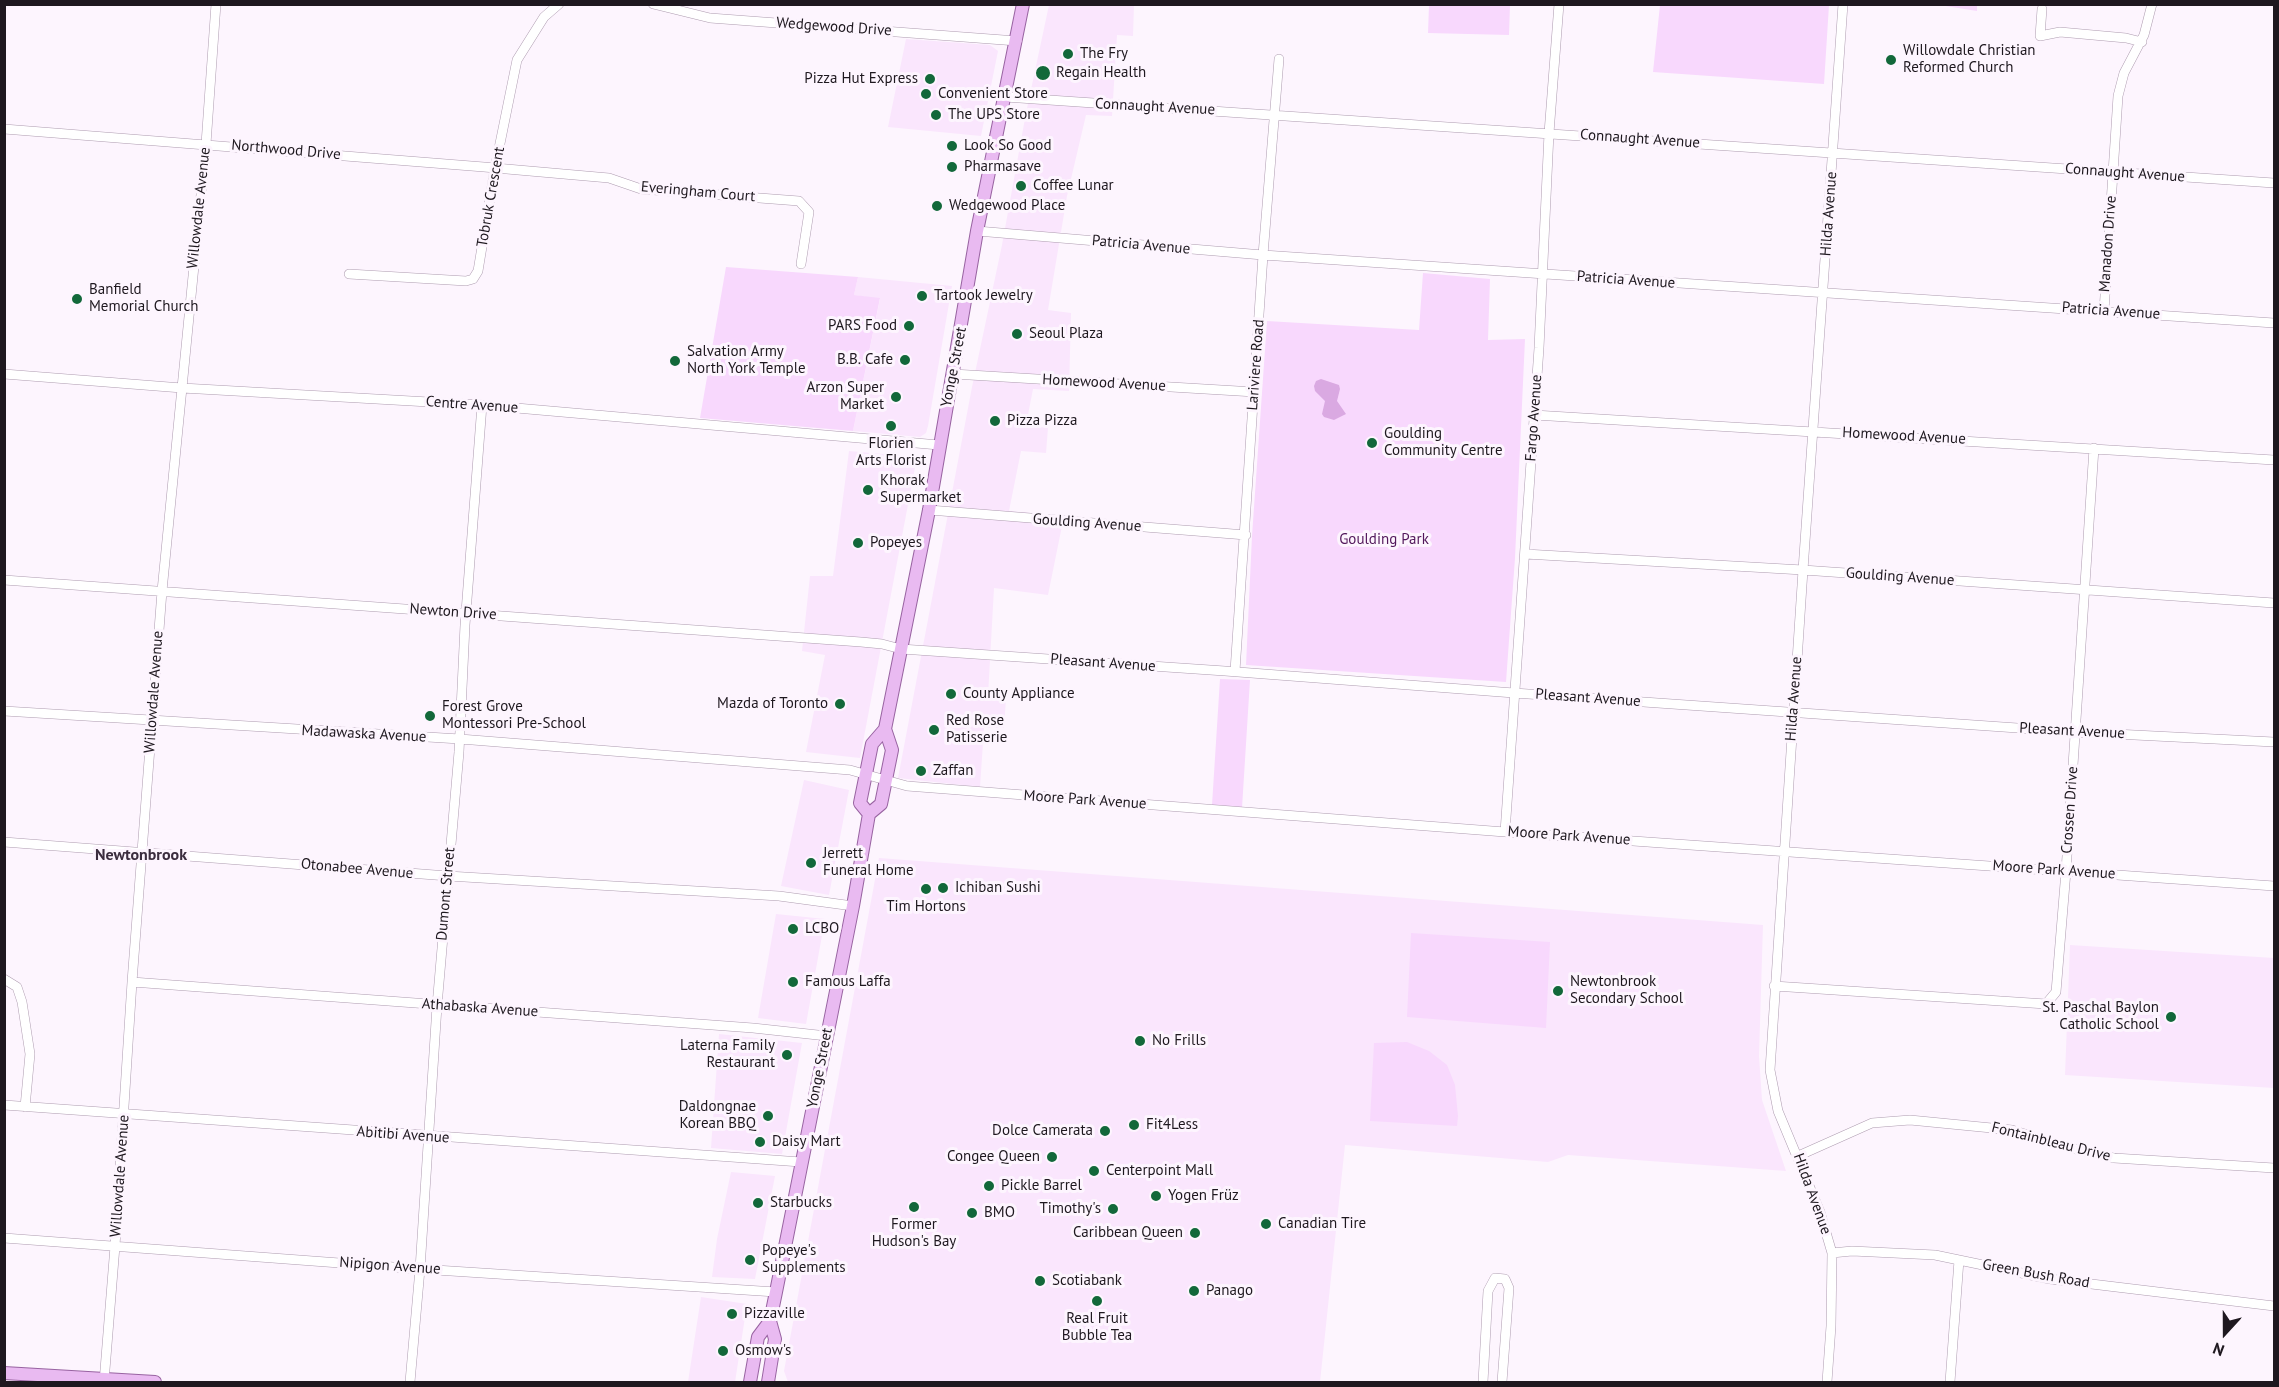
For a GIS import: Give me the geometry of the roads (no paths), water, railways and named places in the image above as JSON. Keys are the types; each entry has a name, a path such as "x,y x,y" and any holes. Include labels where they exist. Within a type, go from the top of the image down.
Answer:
{"main road":[{"name":"Yonge Street","path":"869,814 860,803 872,744 885,729 929,510 977,231 1023,4"},
{"name":"Yonge Street","path":"750,1383 758,1337 770,1321 853,906 869,814 881,804 892,750 885,729"},
{"name":"Yonge Street","path":"769,1380 775,1339 770,1321"},
{"path":"4,1373 156,1383"}],"street":[{"name":"Willowdale Avenue","path":"104,1381 116,1246 151,721 206,144 216,4"},
{"name":"Tobruk Crescent","path":"349,274 465,281 473,279 478,271 495,168 517,60 544,17 558,4"},
{"name":"Wedgewood Drive","path":"653,4 710,18 1017,40"},
{"name":"Fargo Avenue","path":"1504,832 1525,554 1559,4"},
{"name":"Hilda Avenue","path":"1827,1383 1831,1326 1832,1253 1820,1212 1778,1111 1770,1070 1843,4"},
{"name":"Manadon Drive","path":"2104,311 2120,88 2128,65 2142,42 2152,4"},
{"path":"2042,9 2040,36 2060,32 2127,38 2142,42"},
{"name":"Lariviere Road","path":"1235,672 1263,255 1279,59"},
{"name":"Connaught Avenue","path":"1005,98 1274,114 2274,183"},
{"name":"Northwood Drive","path":"4,129 495,168"},
{"name":"Everingham Court","path":"495,168 609,178 641,189 799,201 809,212 801,264"},
{"name":"Patricia Avenue","path":"977,231 1263,255 2274,323"},
{"name":"Centre Avenue","path":"4,374 182,388 482,405 939,445"},
{"name":"Homewood Avenue","path":"953,374 1255,392"},
{"name":"Dumont Street","path":"410,1383 420,1269 437,1006 460,739 466,613 482,405"},
{"name":"Homewood Avenue","path":"1534,415 2274,460"},
{"name":"Crossen Drive","path":"1774,986 2046,1004 2056,992 2076,732 2094,448"},
{"name":"Goulding Avenue","path":"929,510 1246,535"},
{"name":"Goulding Avenue","path":"1525,554 1803,570 2274,603"},
{"name":"Newton Drive","path":"4,580 878,643 901,649"},
{"name":"Pleasant Avenue","path":"901,649 2076,732 2274,742"},
{"name":"Madawaska Avenue","path":"4,711 460,739 850,770 866,774"},
{"name":"Moore Park Avenue","path":"866,774 917,787 1504,832 2274,886"},
{"name":"Otonabee Avenue","path":"4,842 448,876 779,896 853,906"},
{"path":"4,979 16,987 21,1002 30,1054 25,1107"},
{"name":"Athabaska Avenue","path":"132,982 753,1028 827,1036"},
{"name":"Abitibi Avenue","path":"4,1105 801,1162"},
{"name":"Fontainbleau Drive","path":"1798,1156 1872,1123 1910,1120 2012,1130 2066,1147 2115,1158 2274,1168"},
{"name":"Nipigon Avenue","path":"4,1238 420,1269 776,1292"},
{"name":"Green Bush Road","path":"1832,1253 1852,1251 1935,1255 2050,1279 2274,1306"},
{"path":"1950,1383 1959,1260"},
{"path":"1483,1383 1488,1291 1495,1278 1505,1279 1509,1288 1502,1383"},
{"path":"1488,1304 1508,1306"}],"place":[{"name":"The Fry","path":"1068,54"},
{"name":"Willowdale Christian Reformed Church","path":"1891,60"},
{"name":"Regain Health","path":"1043,73"},
{"name":"Pizza Hut Express","path":"930,79"},
{"name":"Convenient Store","path":"926,94"},
{"name":"The UPS Store","path":"936,115"},
{"name":"Look So Good","path":"952,146"},
{"name":"Pharmasave","path":"952,167"},
{"name":"Coffee Lunar","path":"1021,186"},
{"name":"Wedgewood Place","path":"937,206"},
{"name":"Tartook Jewelry","path":"922,296"},
{"name":"Banfield Memorial Church","path":"77,299"},
{"name":"PARS Food","path":"909,326"},
{"name":"Seoul Plaza","path":"1017,334"},
{"name":"B.B. Cafe","path":"905,360"},
{"name":"Salvation Army North York Temple","path":"675,361"},
{"name":"Arzon Super Market","path":"896,397"},
{"name":"Pizza Pizza","path":"995,421"},
{"name":"Florien Arts Florist","path":"891,426"},
{"name":"Goulding Community Centre","path":"1372,443"},
{"name":"Khorak Supermarket","path":"868,490"},
{"name":"Popeyes","path":"858,543"},
{"name":"County Appliance","path":"951,694"},
{"name":"Mazda of Toronto","path":"840,704"},
{"name":"Forest Grove Montessori Pre-School","path":"430,716"},
{"name":"Red Rose Patisserie","path":"934,730"},
{"name":"Zaffan","path":"921,771"},
{"name":"Jerrett Funeral Home","path":"811,863"},
{"name":"Ichiban Sushi","path":"943,888"},
{"name":"Tim Hortons","path":"926,889"},
{"name":"LCBO","path":"793,929"},
{"name":"Famous Laffa","path":"793,982"},
{"name":"Newtonbrook Secondary School","path":"1558,991"},
{"name":"St. Paschal Baylon Catholic School","path":"2171,1017"},
{"name":"No Frills","path":"1140,1041"},
{"name":"Laterna Family Restaurant","path":"787,1055"},
{"name":"Daldongnae Korean BBQ","path":"768,1116"},
{"name":"Fit4Less","path":"1134,1125"},
{"name":"Dolce Camerata","path":"1105,1131"},
{"name":"Daisy Mart","path":"760,1142"},
{"name":"Congee Queen","path":"1052,1157"},
{"name":"Centerpoint Mall","path":"1094,1171"},
{"name":"Pickle Barrel","path":"989,1186"},
{"name":"Yogen Früz","path":"1156,1196"},
{"name":"Starbucks","path":"758,1203"},
{"name":"Former Hudson's Bay","path":"914,1207"},
{"name":"Timothy's","path":"1113,1209"},
{"name":"BMO","path":"972,1213"},
{"name":"Canadian Tire","path":"1266,1224"},
{"name":"Caribbean Queen","path":"1195,1233"},
{"name":"Popeye's Supplements","path":"750,1260"},
{"name":"Scotiabank","path":"1040,1281"},
{"name":"Panago","path":"1194,1291"},
{"name":"Real Fruit Bubble Tea","path":"1097,1301"},
{"name":"Pizzaville","path":"732,1314"},
{"name":"Osmow's","path":"723,1351"}],"district":[{"name":"Newtonbrook","path":"141,855"}],"park label":[{"name":"Goulding Park","path":"1384,540"}]}
